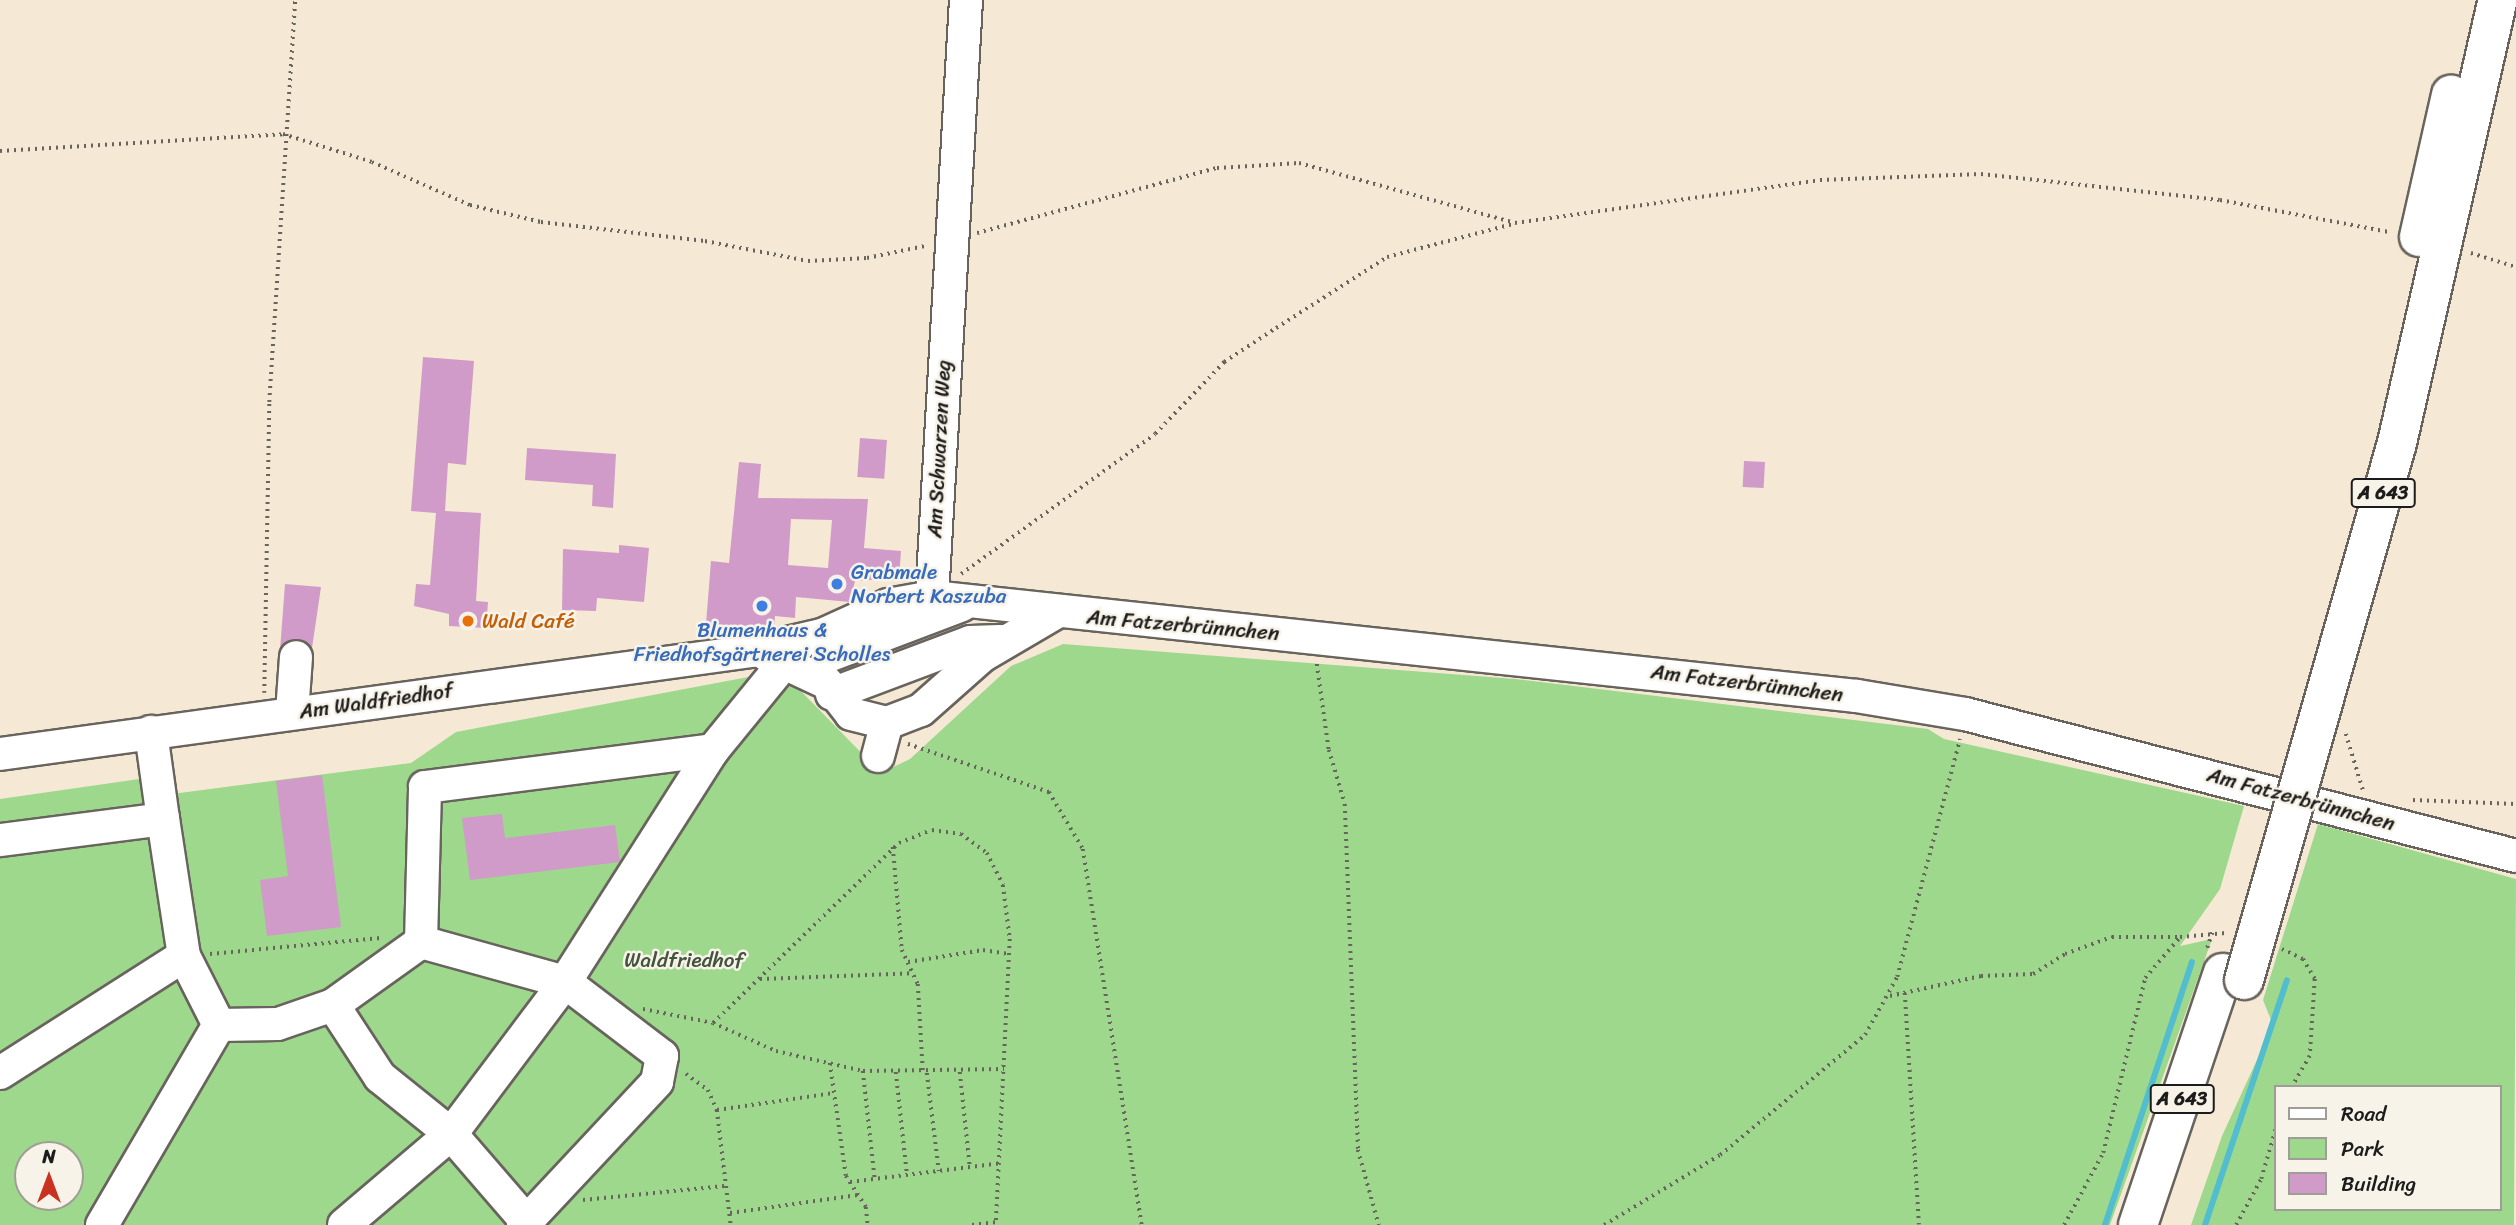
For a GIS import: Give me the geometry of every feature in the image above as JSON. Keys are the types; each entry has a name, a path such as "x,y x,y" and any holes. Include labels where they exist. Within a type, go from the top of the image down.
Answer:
{"highway":[{"name":"A 643","path":"2166,1225 2323,639 2471,0"},
{"name":"A 643","path":"2138,1225 2233,976 2397,443 2498,0"}],"street":[{"name":"Am Schwarzen Weg","path":"932,597 966,0"},
{"path":"815,667 841,628 888,605 932,597 962,605"},
{"path":"878,756 895,730 921,710 968,656 962,605"},
{"path":"344,1225 451,1134 565,982 713,750 815,667 962,605"},
{"name":"Am Fatzerbrünnchen","path":"962,605 1684,674 1965,714 2516,856"},
{"path":"815,667 968,656 1055,613"},
{"name":"Am Waldfriedhof","path":"0,754 752,650 815,667"},
{"path":"292,713 296,657"},
{"path":"815,667 864,721 895,730"},
{"path":"151,732 184,956 219,1025"},
{"path":"420,939 425,787 713,750"},
{"path":"0,840 163,819"},
{"path":"333,1005 380,1077 451,1134 531,1217 657,1082 662,1056 628,1026 565,982 420,939"},
{"path":"219,1025 278,1024 333,1005 420,939"},
{"path":"0,1073 184,956"},
{"path":"102,1225 219,1025"}],"path":[{"path":"264,699 269,402 283,134 295,0"},
{"path":"0,151 283,134 372,162 470,205 541,222 705,241 808,261 867,258 952,240 1217,168 1273,163 1331,168 1515,223"},
{"path":"932,597 1155,433 1207,377 1259,338 1387,257 1515,223 1820,180 1981,174 2295,211 2398,234"},
{"path":"2459,250 2516,267"},
{"path":"1319,638 1323,720 1349,843 1359,1150 1379,1225"},
{"path":"1604,1225 1720,1155 1787,1097 1830,1070 1865,1035 1890,996 1922,895 1965,714"},
{"path":"895,730 910,747 926,754 1049,792 1083,849 1142,1225"},
{"path":"2406,800 2516,804"},
{"path":"713,1023 893,847 932,830 961,834 987,853 1003,885 1010,954 1002,1163 996,1224 972,1225"},
{"path":"893,847 939,1171"},
{"path":"1890,996 1981,976 2033,974 2064,954 2112,937 2180,937 2213,930 2235,935"},
{"path":"2064,1225 2103,1153 2145,978 2180,937"},
{"path":"184,956 420,939"},
{"path":"2276,947 2303,959 2315,979 2310,1056 2293,1085"},
{"path":"908,962 942,954 1010,954"},
{"path":"758,979 913,973"},
{"path":"1905,993 1919,1225"},
{"path":"628,1026 644,1008 713,1023 776,1051 863,1071 925,1073 1004,1069"},
{"path":"662,1056 708,1090 718,1110 724,1186 731,1225"},
{"path":"830,1063 850,1182 858,1195 868,1225"},
{"path":"863,1071 875,1179"},
{"path":"896,1072 907,1175"},
{"path":"960,1072 970,1167"},
{"path":"718,1110 834,1093"},
{"path":"2236,1225 2262,1179 2274,1134"},
{"path":"850,1182 1002,1163"},
{"path":"531,1217 724,1186"},
{"path":"730,1213 858,1195"}],"green space":[{"name":"Waldfriedhof","path":"1063,644 1515,679 1928,729 1944,739 2244,806 2220,889 2180,946 2212,939 2110,1225 0,1225 0,799 146,778 149,797 411,763 456,732 759,675 777,688 793,683 881,773 910,759 1011,666"},
{"path":"2318,824 2516,879 2514,1225 2191,1225 2222,1136 2273,1025 2263,1000"}],"building":[{"path":"423,357 474,361 466,465 448,463 445,511 481,513 476,601 488,602 486,628 449,626 449,614 414,606 416,584 430,585 436,513 411,511"},
{"path":"860,438 887,440 884,479 857,477"},
{"path":"527,448 616,454 613,508 592,506 593,485 525,480"},
{"path":"1744,461 1765,462 1764,488 1743,487"},
{"path":"739,462 761,464 758,498 868,499 864,548 901,551 899,578 855,581 850,602 796,597 795,618 775,616 774,627 706,624 711,561 729,563","holes":["791,519 832,520 828,568 788,565"]},
{"path":"619,545 649,548 644,602 597,598 596,611 562,610 563,549 619,553"},
{"path":"285,584 321,587 312,648 297,639 280,650"},
{"path":"322,775 341,927 267,936 260,880 288,876 276,781"},
{"path":"502,814 505,838 615,825 620,862 470,880 462,818"}],"waterway":[{"path":"2105,1225 2192,962"},
{"path":"2205,1225 2287,980"}],"place":[{"name":"Grabmale Norbert Kaszuba","path":"837,584"},
{"name":"Blumenhaus & Friedhofsgärtnerei Scholles","path":"762,606"},
{"name":"Wald Café","path":"468,621"}]}
